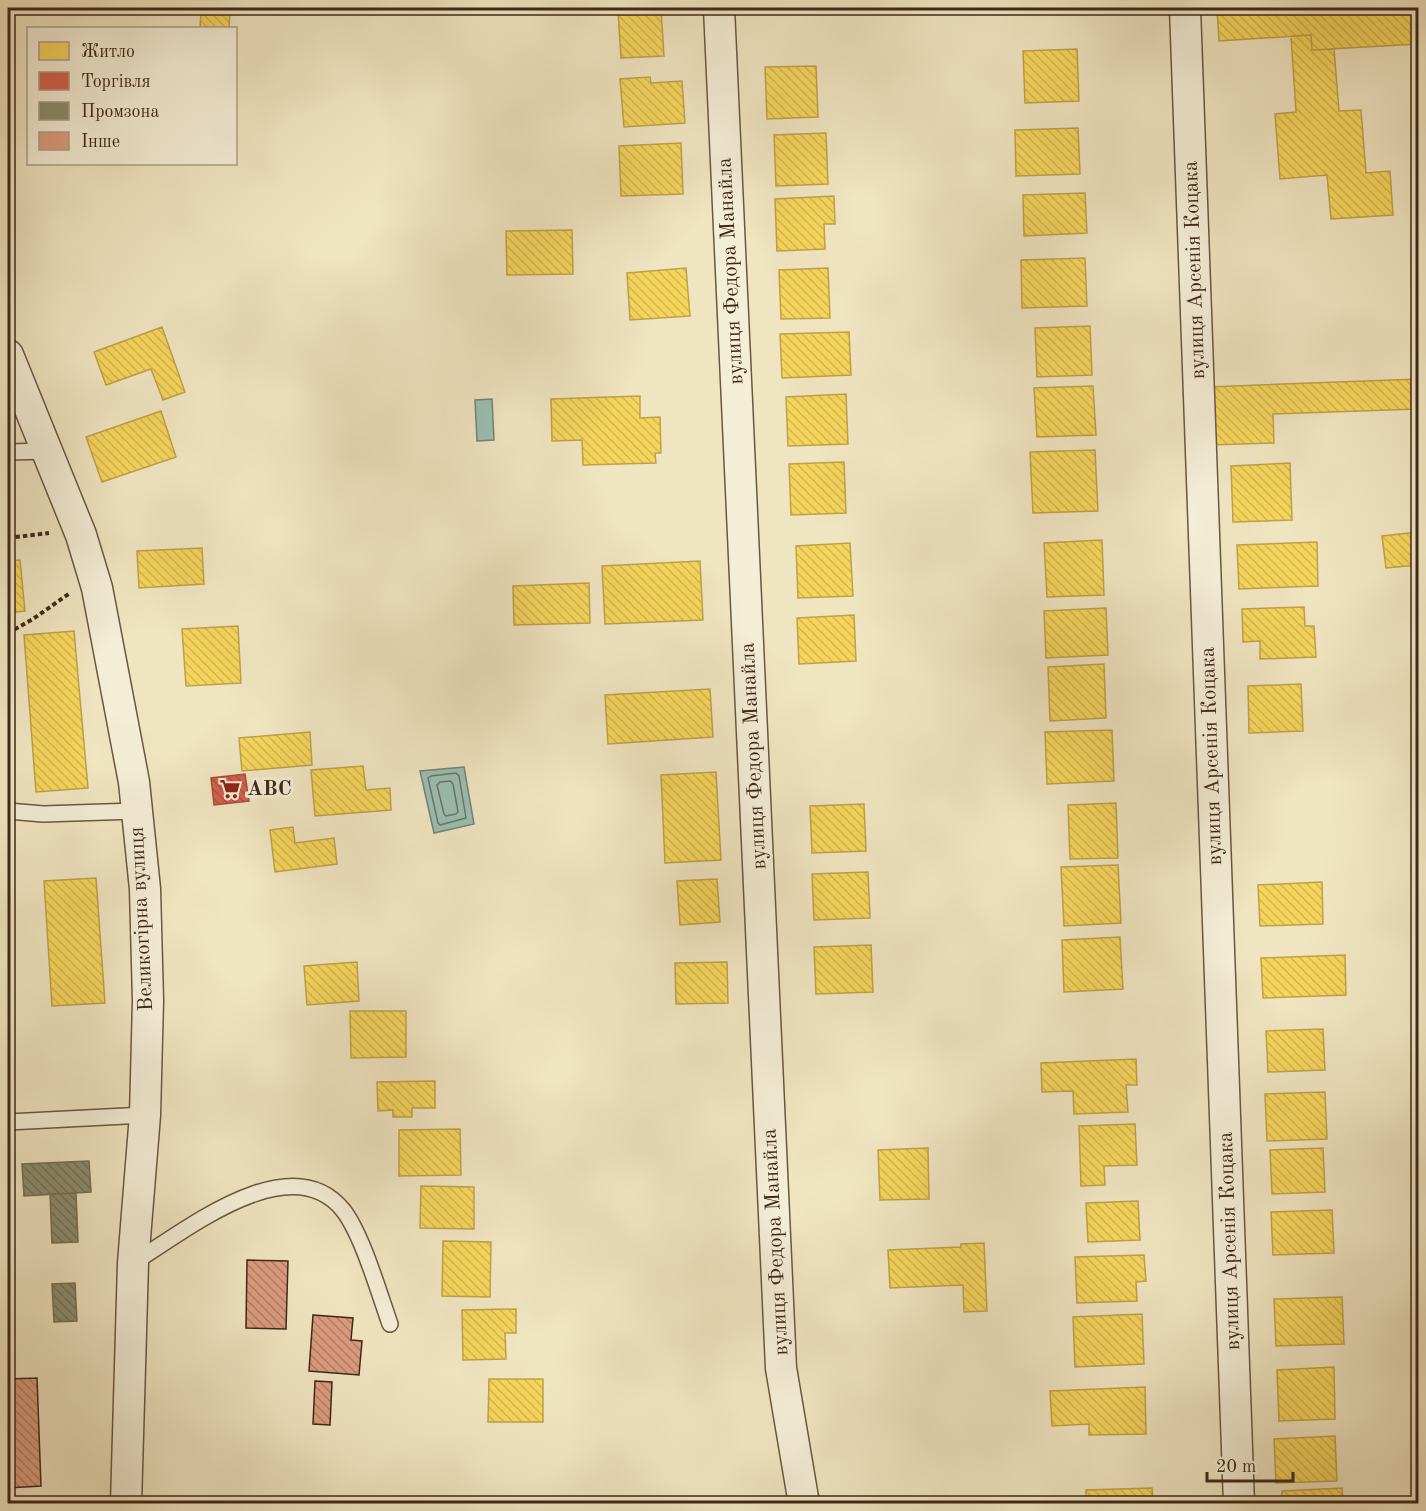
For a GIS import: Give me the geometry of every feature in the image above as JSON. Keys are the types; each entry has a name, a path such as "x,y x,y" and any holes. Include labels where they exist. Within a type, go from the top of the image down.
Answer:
{"street":[{"name":"вулиця Федора Манайла","path":"719,8 781,1368 804,1503"},
{"name":"вулиця Арсенія Коцака","path":"1185,8 1239,1503"},
{"name":"Великогірна вулиця","path":"8,355 81,535 94,577 134,782 145,889 148,1001 145,1115 133,1263 126,1503"}],"lane":[{"path":"8,452 48,451"},
{"path":"8,811 43,814 136,811"},
{"path":"8,1122 145,1115"},
{"path":"133,1263 222,1208 255,1193 294,1185 320,1191 343,1210 358,1238 390,1324"}],"path":[{"path":"8,538 59,531"},
{"path":"8,633 33,619 94,577"}],"water":[{"path":"492,399 494,440 477,441 475,400"},
{"path":"464,767 474,824 434,833 420,771"}],"building: Житло":[{"path":"1217,8 1418,8 1418,44 1312,50 1311,35 1219,41"},
{"path":"661,9 664,56 621,58 618,11"},
{"path":"201,10 230,10 229,27 200,27"},
{"path":"1311,35 1312,50 1334,49 1339,111 1361,110 1366,173 1390,171 1393,215 1331,219 1327,175 1280,179 1275,114 1296,112 1291,36"},
{"path":"1077,49 1079,101 1025,103 1023,51"},
{"path":"816,66 818,117 767,119 765,67"},
{"path":"650,77 651,83 682,81 685,123 624,127 620,79"},
{"path":"1078,128 1080,174 1016,176 1015,130"},
{"path":"826,133 828,184 776,186 774,135"},
{"path":"681,143 683,194 621,196 619,146"},
{"path":"1085,193 1087,233 1024,236 1023,195"},
{"path":"834,196 835,224 824,224 825,249 777,251 775,199"},
{"path":"572,230 573,274 507,275 506,231"},
{"path":"1085,258 1087,306 1022,308 1021,260"},
{"path":"686,268 690,316 630,320 627,273"},
{"path":"828,268 830,318 781,319 779,270"},
{"path":"1090,326 1092,375 1037,377 1035,328"},
{"path":"162,327 185,392 163,400 151,369 106,385 94,352"},
{"path":"849,332 851,375 782,378 780,334"},
{"path":"1418,379 1418,409 1273,414 1274,443 1210,445 1207,387"},
{"path":"1093,386 1096,435 1037,437 1034,388"},
{"path":"846,394 848,444 788,446 786,397"},
{"path":"640,396 640,418 660,417 661,453 655,453 656,463 583,465 582,440 552,441 551,399"},
{"path":"161,411 176,457 102,482 86,437"},
{"path":"1095,450 1098,511 1033,513 1030,452"},
{"path":"844,462 846,513 791,515 789,464"},
{"path":"1290,463 1292,520 1233,522 1231,466"},
{"path":"1418,532 1418,565 1386,568 1382,536"},
{"path":"1102,540 1104,595 1047,597 1044,543"},
{"path":"1317,542 1318,586 1239,589 1237,545"},
{"path":"850,543 853,596 798,598 796,546"},
{"path":"202,548 204,584 139,588 137,551"},
{"path":"20,560 25,611 8,613 8,561"},
{"path":"700,561 703,620 605,624 602,566"},
{"path":"589,583 590,623 514,625 513,586"},
{"path":"1304,607 1305,626 1314,626 1316,657 1260,659 1260,641 1243,642 1242,609"},
{"path":"1106,608 1108,655 1046,658 1044,611"},
{"path":"854,615 856,661 799,664 797,618"},
{"path":"238,626 241,683 186,686 182,629"},
{"path":"74,631 88,788 36,792 24,635"},
{"path":"1104,664 1106,718 1050,721 1048,667"},
{"path":"1301,684 1303,731 1249,733 1248,686"},
{"path":"710,689 713,737 608,744 605,695"},
{"path":"1112,730 1114,781 1047,784 1045,732"},
{"path":"310,732 312,765 242,771 239,738"},
{"path":"363,766 366,790 390,788 391,810 315,816 311,770"},
{"path":"716,772 721,860 665,863 661,775"},
{"path":"1116,803 1118,858 1070,859 1068,805"},
{"path":"864,804 866,851 812,853 810,806"},
{"path":"293,827 295,843 334,838 337,864 275,872 270,830"},
{"path":"1118,865 1121,923 1064,926 1061,867"},
{"path":"868,872 870,918 814,920 812,874"},
{"path":"96,878 105,1003 52,1006 44,881"},
{"path":"717,879 720,922 680,925 677,881"},
{"path":"1322,882 1323,924 1260,926 1258,885"},
{"path":"1120,937 1123,989 1064,992 1062,940"},
{"path":"871,945 873,992 816,994 814,947"},
{"path":"1345,955 1346,995 1263,998 1261,958"},
{"path":"357,962 359,1001 307,1005 304,966"},
{"path":"727,962 728,1003 676,1004 675,963"},
{"path":"350,1011 406,1011 406,1057 351,1058"},
{"path":"1323,1029 1325,1070 1268,1072 1266,1031"},
{"path":"1136,1059 1137,1085 1126,1085 1128,1112 1074,1114 1073,1091 1042,1092 1041,1063"},
{"path":"435,1081 435,1108 412,1108 412,1117 393,1117 393,1110 378,1111 377,1082"},
{"path":"1325,1092 1327,1139 1267,1141 1265,1094"},
{"path":"1135,1124 1137,1165 1104,1166 1105,1185 1081,1186 1079,1126"},
{"path":"460,1129 461,1175 399,1176 399,1130"},
{"path":"928,1148 929,1199 880,1200 878,1150"},
{"path":"1323,1148 1325,1192 1272,1194 1270,1150"},
{"path":"421,1186 474,1187 474,1229 420,1228"},
{"path":"1138,1201 1140,1240 1088,1242 1086,1203"},
{"path":"1332,1210 1334,1253 1273,1255 1271,1212"},
{"path":"443,1241 491,1242 490,1297 442,1296"},
{"path":"984,1243 987,1311 964,1312 963,1285 890,1288 888,1250 961,1247 961,1244"},
{"path":"1144,1255 1146,1281 1136,1282 1137,1301 1077,1303 1075,1257"},
{"path":"1342,1297 1344,1344 1276,1346 1274,1299"},
{"path":"516,1309 516,1333 505,1333 506,1359 463,1360 462,1310"},
{"path":"1142,1314 1144,1364 1075,1367 1073,1317"},
{"path":"1334,1367 1335,1419 1279,1421 1277,1370"},
{"path":"489,1379 543,1379 543,1422 488,1422"},
{"path":"1145,1387 1146,1434 1089,1435 1089,1424 1052,1426 1050,1391"},
{"path":"1335,1436 1337,1481 1276,1483 1274,1439"},
{"path":"1152,1488 1153,1504 1086,1504 1086,1490"},
{"path":"1342,1488 1343,1504 1282,1504 1282,1491"}],"building: Торгівля":[{"name":"АВС","path":"245,774 249,801 214,805 211,778"}],"building: Промзона":[{"path":"89,1161 91,1192 24,1196 22,1164"},
{"path":"76,1193 78,1242 52,1243 50,1194"},
{"path":"75,1283 77,1321 54,1322 52,1284"}],"building: Інше":[{"path":"247,1260 288,1261 286,1329 246,1328"},
{"path":"313,1315 353,1318 351,1340 362,1341 359,1375 309,1371"},
{"path":"37,1378 41,1486 8,1488 8,1379"},
{"path":"315,1381 332,1382 330,1425 313,1424"}],"place":[{"name":"АВС","path":"230,789"}]}
